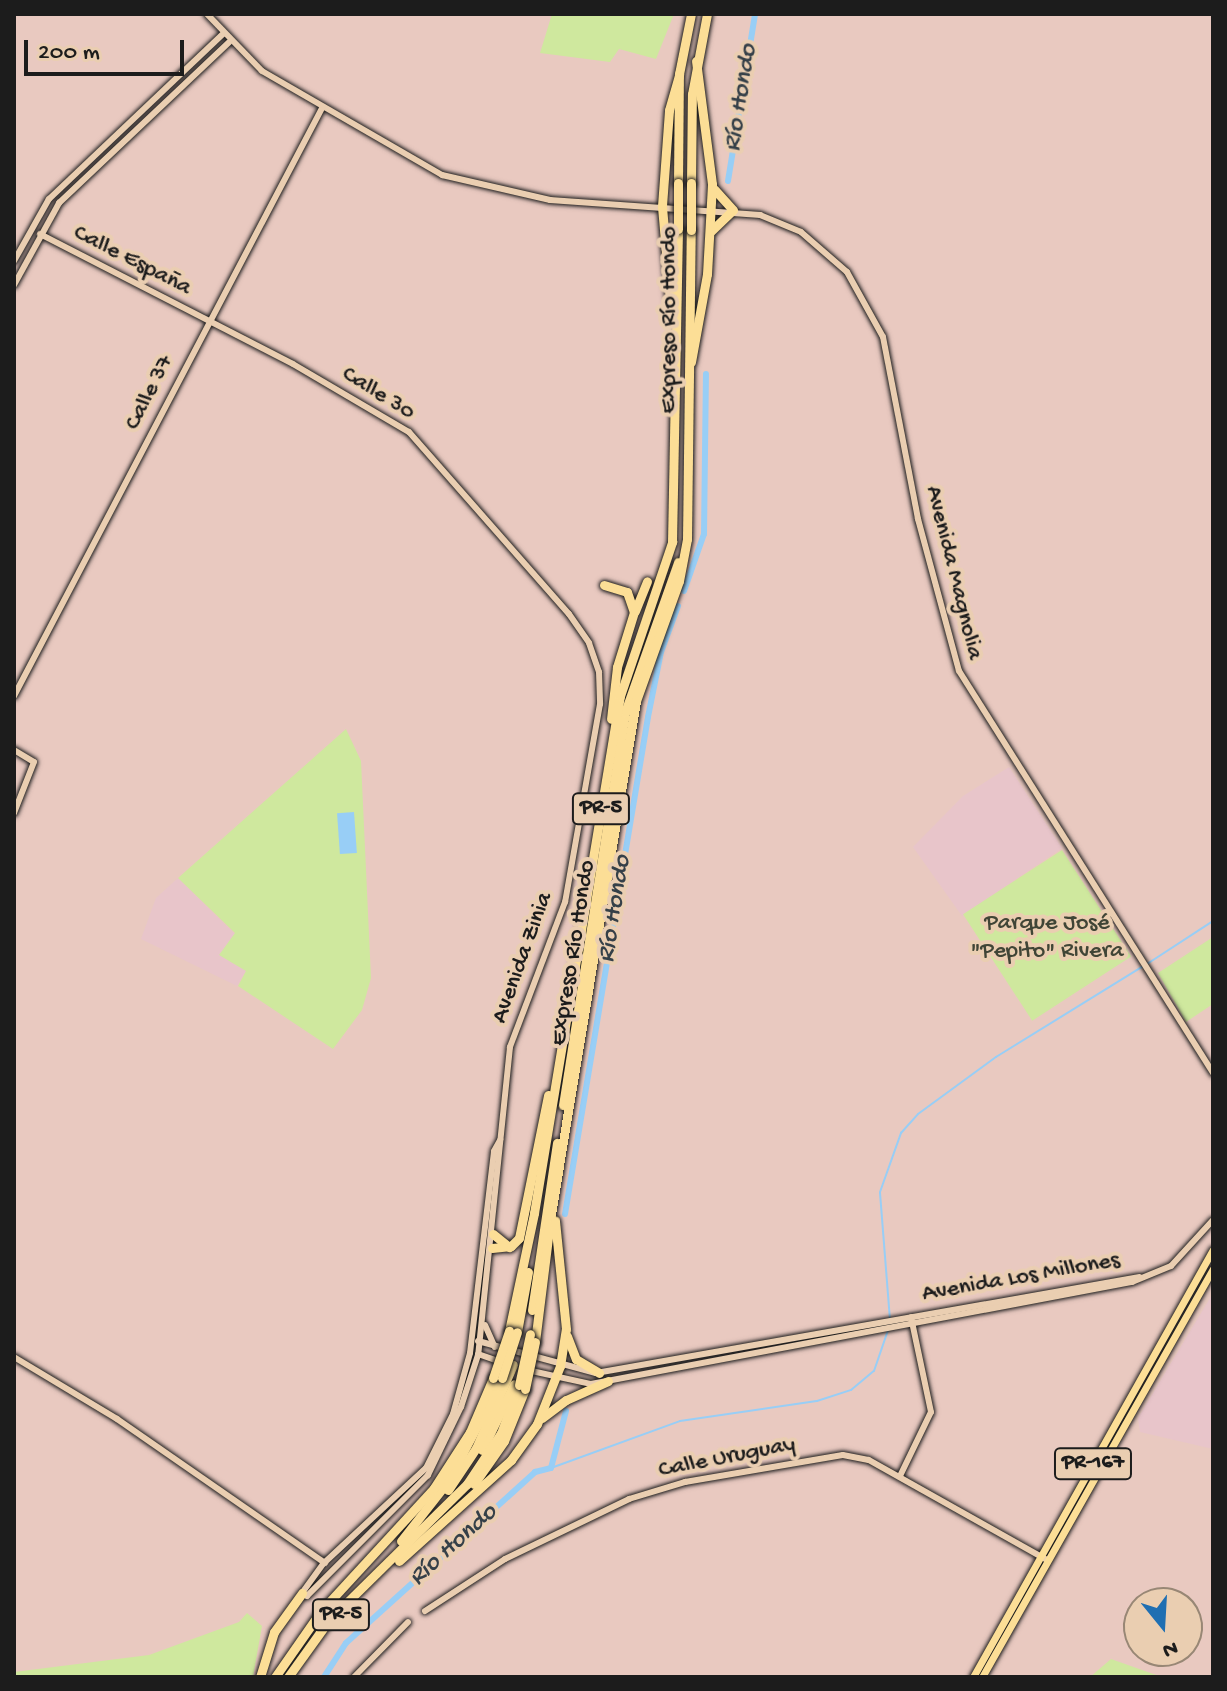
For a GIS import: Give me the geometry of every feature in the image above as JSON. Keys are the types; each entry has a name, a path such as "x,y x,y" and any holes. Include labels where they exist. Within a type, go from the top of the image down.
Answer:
{"highway":[{"name":"Expreso Río Hondo","path":"275,1677 315,1618 434,1488 470,1432 498,1378 513,1332 624,681 671,576 679,74 691,14"},
{"name":"Expreso Río Hondo","path":"288,1677 329,1628 399,1561 490,1463 522,1387 636,701 661,604 688,528 691,183 696,61 707,14"},
{"path":"690,365 696,351 710,234 712,184 696,61"},
{"path":"677,336 662,248 662,206 667,128 679,74"},
{"path":"710,234 715,222 733,210 717,197 712,184"},
{"path":"613,741 617,667 647,581"},
{"path":"604,585 627,592 634,612"},
{"path":"513,1332 622,709 661,604"},
{"path":"532,1338 539,1242 625,712 661,604"},
{"path":"488,1247 509,1247 519,1238 558,1070"},
{"path":"569,1106 555,1228 566,1329 573,1355 599,1373"},
{"path":"493,1234 509,1247"},
{"path":"537,1424 560,1366 566,1329"},
{"path":"428,1523 483,1449 516,1367"},
{"path":"288,1677 325,1616 456,1480 476,1448 516,1367"},
{"path":"414,1527 475,1437 498,1378"},
{"path":"399,1561 511,1460 537,1424 559,1404 608,1381"},
{"path":"288,1677 329,1620 428,1523 488,1455 522,1387"},
{"path":"260,1677 274,1632 304,1594"}],"main road":[{"name":"PR-167","path":"982,1677 1213,1250"},
{"name":"PR-167","path":"973,1677 1213,1269"}],"street":[{"name":"Avenida Magnolia","path":"207,14 229,42 262,71 442,175 490,189 550,200 733,210 801,232 847,272 866,300 891,370 918,519 959,671 1213,1073"},
{"path":"14,261 49,199 223,34"},
{"path":"14,285 40,234 81,180 229,42"},
{"name":"Calle 37","path":"14,696 208,320 322,108"},
{"name":"Calle España","path":"40,234 208,320"},
{"name":"Calle 30","path":"208,320 409,432 529,573"},
{"name":"Avenida Zinia","path":"304,1594 324,1563 426,1468 453,1414 481,1342 510,1047 565,902 600,704 599,672 589,643 529,573"},
{"path":"14,750 34,762 14,813"},
{"name":"Avenida Zinia","path":"304,1594 428,1475 445,1445 473,1372 472,1340 493,1234 500,1140"},
{"name":"Avenida Los Millones","path":"472,1340 560,1366 599,1373 1140,1277 1171,1266 1213,1220"},
{"path":"483,1314 495,1347"},
{"path":"900,1476 931,1412 911,1318"},
{"name":"Avenida Los Millones","path":"474,1354 555,1380 608,1381 911,1318"},
{"path":"14,1357 117,1419 332,1568"},
{"path":"473,1372 491,1358"},
{"name":"Calle Uruguay","path":"425,1611 505,1559 585,1517 685,1482 843,1455 869,1460 1044,1558"},
{"path":"354,1677 408,1622"}],"shaded area":[{"path":"1009,767 1062,848 962,916 913,847 963,796"},
{"path":"178,878 235,934 246,971 237,986 141,939 156,898"},
{"path":"1213,1293 1213,1449 1140,1432 1138,1418"}],"green space":[{"path":"552,14 674,14 656,59 619,49 610,62 540,53"},
{"path":"346,729 361,761 371,978 362,1010 333,1049 238,986 246,971 219,955 235,933 178,878"},
{"name":"Parque José \"Pepito\" Rivera","path":"1062,850 1131,957 1032,1021 963,914"},
{"path":"1213,937 1213,1004 1186,1022 1158,973"},
{"path":"247,1613 262,1626 253,1677 14,1677 14,1672 149,1655 239,1622"},
{"path":"1111,1659 1123,1663 1123,1667 1134,1667 1159,1676 1159,1677 1090,1677"}],"water":[{"path":"354,812 357,853 340,854 337,813"}],"waterway":[{"name":"Río Hondo","path":"728,181 755,14"},
{"name":"Río Hondo","path":"684,591 704,534 706,374"},
{"name":"Río Hondo","path":"565,1214 648,717 661,652 678,606"},
{"path":"1147,964 1213,921"},
{"path":"890,1320 880,1192 901,1133 918,1114 996,1057 1142,967"},
{"path":"551,1468 680,1421 817,1401 851,1390 874,1371 888,1330"},
{"name":"Río Hondo","path":"324,1677 346,1643 535,1472 551,1468 566,1411"}]}
